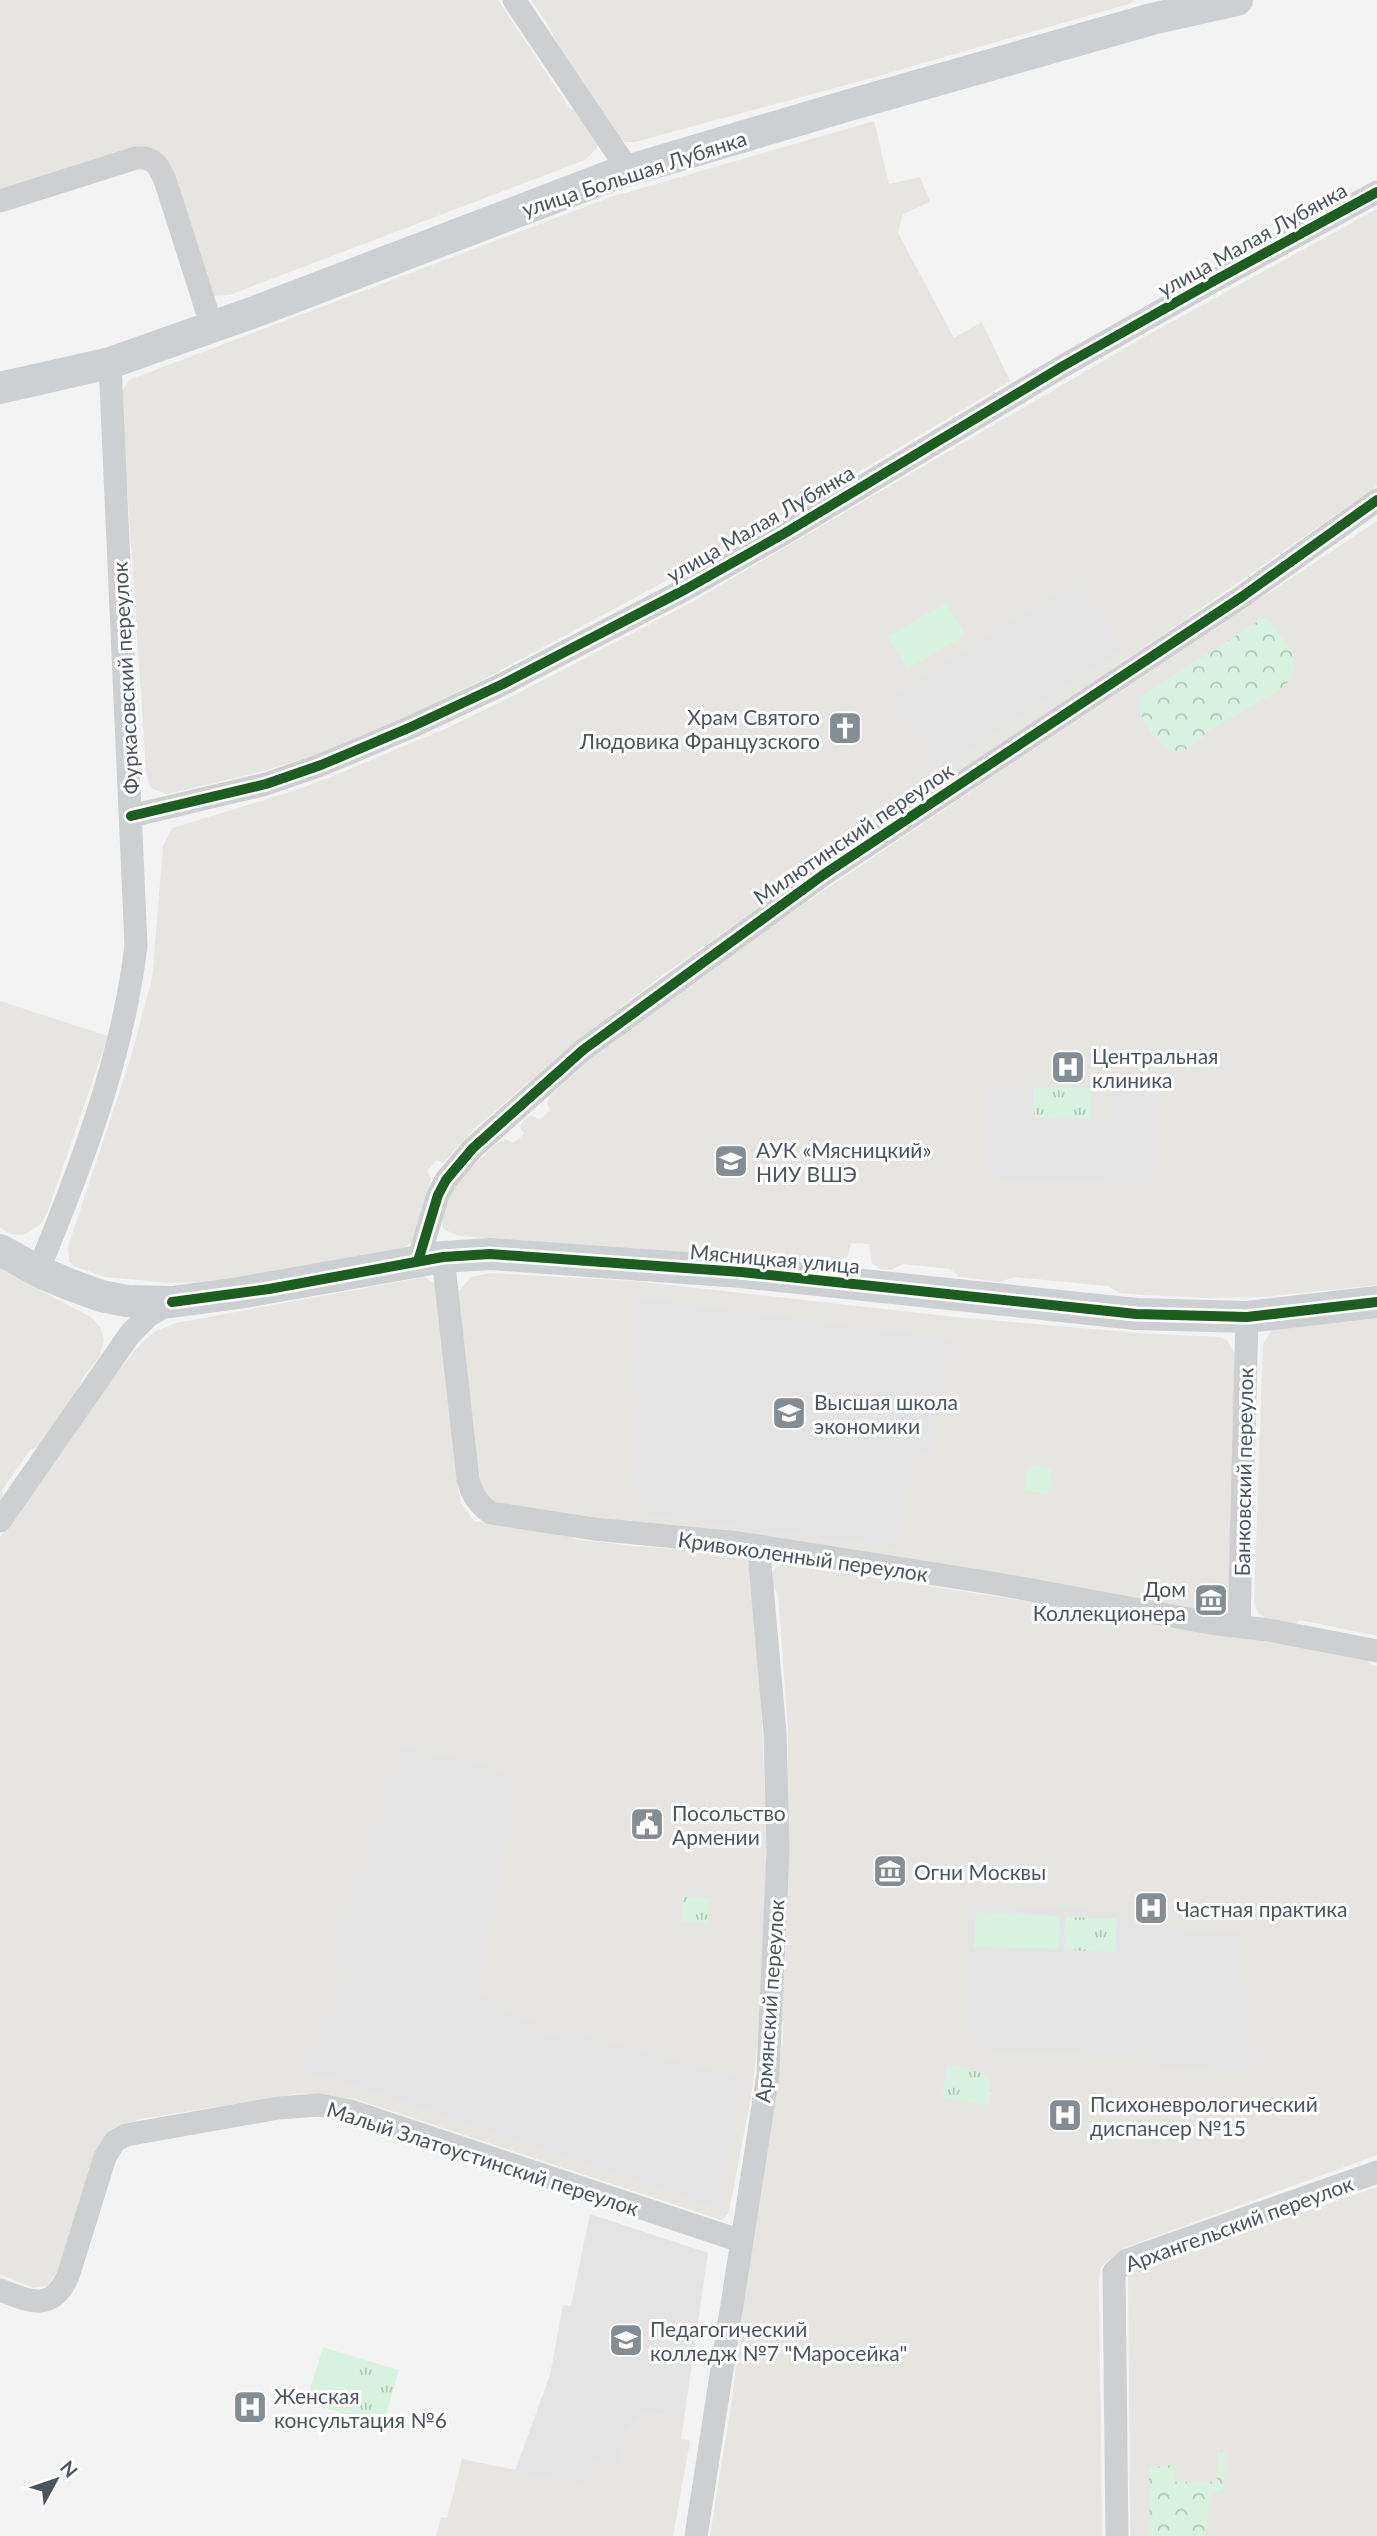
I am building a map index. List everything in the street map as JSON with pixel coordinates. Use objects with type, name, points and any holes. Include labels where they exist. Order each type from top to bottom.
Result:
[{"type":"main road","name":"улица Большая Лубянка","points":[[1,384],[110,363],[212,327],[597,180],[846,106],[1149,9],[1237,0]]},
{"type":"main road","name":"Мясницкая улица","points":[[0,1250],[38,1271],[101,1296],[127,1301],[172,1302],[269,1289],[430,1259],[491,1254],[741,1272],[1123,1312],[1247,1317],[1377,1302]]},
{"type":"street","points":[[514,0],[629,171]]},
{"type":"street","points":[[0,201],[136,158],[148,158],[159,167],[166,183],[212,327]]},
{"type":"street","name":"улица Малая Лубянка","points":[[131,816],[266,784],[321,765],[503,684],[697,583],[1063,366],[1377,192]]},
{"type":"street","name":"Фуркасовский переулок","points":[[38,1271],[62,1214],[111,1070],[134,967],[137,929],[110,363]]},
{"type":"street","name":"Милютинский переулок","points":[[430,1259],[438,1195],[446,1180],[473,1148],[583,1050],[823,876],[1243,596],[1377,500]]},
{"type":"street","name":"Кривоколенный переулок","points":[[430,1259],[471,1493],[479,1505],[491,1513],[544,1523],[761,1547],[998,1584],[1377,1651]]},
{"type":"street","points":[[0,1521],[130,1334],[148,1316],[172,1302]]},
{"type":"street","name":"Банковский переулок","points":[[1239,1626],[1247,1317]]},
{"type":"street","name":"Армянский переулок","points":[[696,2536],[768,2074],[778,1850],[775,1733],[760,1564],[761,1547]]},
{"type":"street","name":"Малый Златоустинский переулок","points":[[0,2290],[36,2302],[51,2299],[62,2289],[105,2157],[115,2141],[143,2130],[278,2108],[319,2105],[350,2111],[741,2241]]},
{"type":"street","name":"Архангельский переулок","points":[[1117,2536],[1114,2272],[1127,2260],[1377,2172]]},
{"type":"shaded area","points":[[0,0],[498,0],[570,109],[581,112],[597,140],[597,148],[585,160],[229,295],[215,296],[211,294],[164,162],[0,193]]},
{"type":"shaded area","points":[[531,0],[1134,0],[1132,3],[868,79],[635,142],[625,142],[617,138],[572,73],[548,25]]},
{"type":"shaded area","points":[[874,121],[889,184],[920,177],[930,202],[903,214],[898,233],[954,338],[982,322],[1010,381],[686,570],[492,675],[410,715],[318,754],[264,771],[167,794],[153,789],[146,770],[121,394],[129,380],[611,197]]},
{"type":"shaded area","points":[[1377,209],[1377,486],[1174,627],[816,867],[660,977],[576,1041],[474,1129],[443,1163],[436,1160],[427,1171],[431,1179],[415,1239],[404,1248],[240,1278],[200,1282],[171,1283],[105,1277],[74,1266],[69,1261],[68,1247],[130,1060],[152,979],[163,846],[172,828],[326,779],[447,728],[509,698],[692,602],[1144,337]]},
{"type":"shaded area","points":[[1377,521],[1377,1285],[1262,1297],[1143,1295],[1119,1293],[1108,1286],[1014,1277],[1000,1282],[960,1277],[950,1269],[903,1264],[891,1270],[880,1269],[872,1263],[869,1244],[851,1243],[848,1255],[838,1264],[460,1236],[445,1230],[442,1226],[442,1214],[462,1177],[497,1143],[506,1139],[513,1143],[524,1134],[520,1127],[524,1119],[532,1115],[540,1120],[550,1110],[547,1103],[551,1095],[590,1059],[742,946]]},
{"type":"shaded area","points":[[1076,581],[1121,650],[939,770],[890,697]]},
{"type":"shaded area","points":[[0,1001],[108,1036],[47,1213],[40,1225],[23,1235],[10,1234],[0,1227]]},
{"type":"shaded area","points":[[987,1086],[1034,1087],[1034,1117],[1109,1120],[1111,1089],[1159,1091],[1155,1179],[1149,1184],[994,1178],[985,1165]]},
{"type":"shaded area","points":[[0,1269],[91,1317],[100,1327],[104,1340],[99,1357],[83,1377],[76,1394],[39,1447],[31,1449],[2,1490],[3,1499],[0,1503]]},
{"type":"shaded area","points":[[491,1273],[634,1281],[955,1317],[1138,1333],[1220,1337],[1227,1340],[1236,1355],[1228,1607],[1222,1614],[504,1508],[488,1499],[480,1481],[458,1296],[471,1277]]},
{"type":"shaded area","points":[[425,1277],[435,1284],[458,1489],[461,1503],[474,1521],[568,1533],[574,1539],[634,1546],[686,1550],[694,1545],[747,1556],[749,1560],[760,1679],[767,1843],[759,2034],[752,2091],[729,2212],[722,2220],[718,2219],[355,2099],[300,2093],[141,2119],[109,2131],[98,2146],[57,2272],[47,2286],[33,2288],[0,2274],[0,1537],[111,1380],[144,1340],[156,1331],[176,1323]]},
{"type":"shaded area","name":"Высшая школа экономики","points":[[633,1297],[952,1339],[932,1455],[915,1453],[898,1547],[643,1514],[643,1501],[629,1484],[638,1398],[629,1396]]},
{"type":"shaded area","points":[[1377,1315],[1377,1636],[1300,1620],[1292,1626],[1271,1621],[1258,1613],[1254,1603],[1263,1344],[1271,1331],[1279,1327]]},
{"type":"shaded area","points":[[787,1560],[803,1562],[810,1568],[1033,1602],[1185,1630],[1191,1626],[1366,1656],[1371,1665],[1377,1666],[1377,2155],[1124,2248],[1101,2268],[1102,2536],[710,2536],[783,2038],[783,2023],[776,2016],[777,1979],[785,1971],[788,1731],[778,1593],[771,1586],[775,1568]]},
{"type":"shaded area","points":[[399,1746],[488,1765],[506,1776],[516,1792],[479,1990],[484,1997],[499,2002],[497,2009],[535,2022],[533,2030],[564,2040],[568,2030],[705,2069],[742,2076],[720,2209],[322,2074],[304,2074],[346,1964],[326,1957],[351,1893]]},
{"type":"shaded area","points":[[965,1903],[1133,1913],[1133,1923],[1139,1928],[1242,1933],[1242,1983],[1246,1983],[1253,2074],[1152,2065],[1150,2055],[991,2053],[964,2022]]},
{"type":"shaded area","points":[[1377,2187],[1377,2536],[1130,2536],[1128,2275],[1133,2271]]},
{"type":"shaded area","name":"Педагогический колледж №7 \"Маросейка\"","points":[[590,2214],[708,2253],[684,2419],[645,2413],[628,2430],[621,2466],[592,2461],[588,2484],[515,2471],[550,2375],[563,2305],[571,2306]]},
{"type":"shaded area","points":[[645,2413],[684,2419],[681,2439],[690,2441],[673,2536],[436,2536],[441,2517],[447,2518],[462,2459],[541,2475],[592,2460],[621,2466],[628,2430]]},
{"type":"green space","points":[[946,603],[965,635],[907,669],[888,636]]},
{"type":"green space","points":[[1265,617],[1294,653],[1292,677],[1284,687],[1219,725],[1189,748],[1176,753],[1161,744],[1144,722],[1140,697]]},
{"type":"green space","points":[[1034,1087],[1091,1088],[1091,1119],[1034,1117]]},
{"type":"green space","points":[[1028,1465],[1052,1469],[1048,1494],[1024,1490]]},
{"type":"green space","points":[[683,1896],[709,1899],[707,1923],[681,1921]]},
{"type":"green space","points":[[976,1912],[1060,1916],[1058,1949],[974,1946]]},
{"type":"green space","points":[[1066,1917],[1117,1919],[1115,1952],[1064,1950]]},
{"type":"green space","points":[[948,2065],[982,2073],[991,2082],[989,2105],[942,2097]]},
{"type":"green space","points":[[323,2347],[361,2359],[345,2414],[306,2402]]},
{"type":"green space","points":[[361,2359],[399,2370],[383,2425],[345,2414]]},
{"type":"green space","points":[[1225,2450],[1224,2487],[1210,2495],[1205,2536],[1150,2536],[1149,2468],[1173,2465],[1175,2482],[1217,2482],[1218,2453]]},
{"type":"cycle path","points":[[131,816],[266,784],[321,765],[503,684],[686,589],[785,533],[1063,366],[1377,192]]},
{"type":"cycle path","points":[[418,1261],[438,1195],[446,1180],[473,1148],[583,1050],[823,875],[1243,596],[1377,500]]},
{"type":"cycle path","points":[[172,1302],[269,1289],[443,1257],[490,1254],[741,1272],[1136,1314],[1247,1317],[1377,1302]]},
{"type":"place","name":"Храм Святого Людовика Французского","points":[[845,728]]},
{"type":"place","name":"Центральная клиника","points":[[1068,1067]]},
{"type":"place","name":"АУК «Мясницкий» НИУ ВШЭ","points":[[731,1161]]},
{"type":"place","name":"Высшая школа экономики","points":[[789,1413]]},
{"type":"place","name":"Дом Коллекционера","points":[[1211,1600]]},
{"type":"place","name":"Посольство Армении","points":[[647,1824]]},
{"type":"place","name":"Огни Москвы","points":[[890,1871]]},
{"type":"place","name":"Частная практика","points":[[1151,1908]]},
{"type":"place","name":"Психоневрологический диспансер №15","points":[[1065,2115]]},
{"type":"place","name":"Педагогический колледж №7 \"Маросейка\"","points":[[626,2340]]},
{"type":"place","name":"Женская консультация №6","points":[[250,2407]]}]
